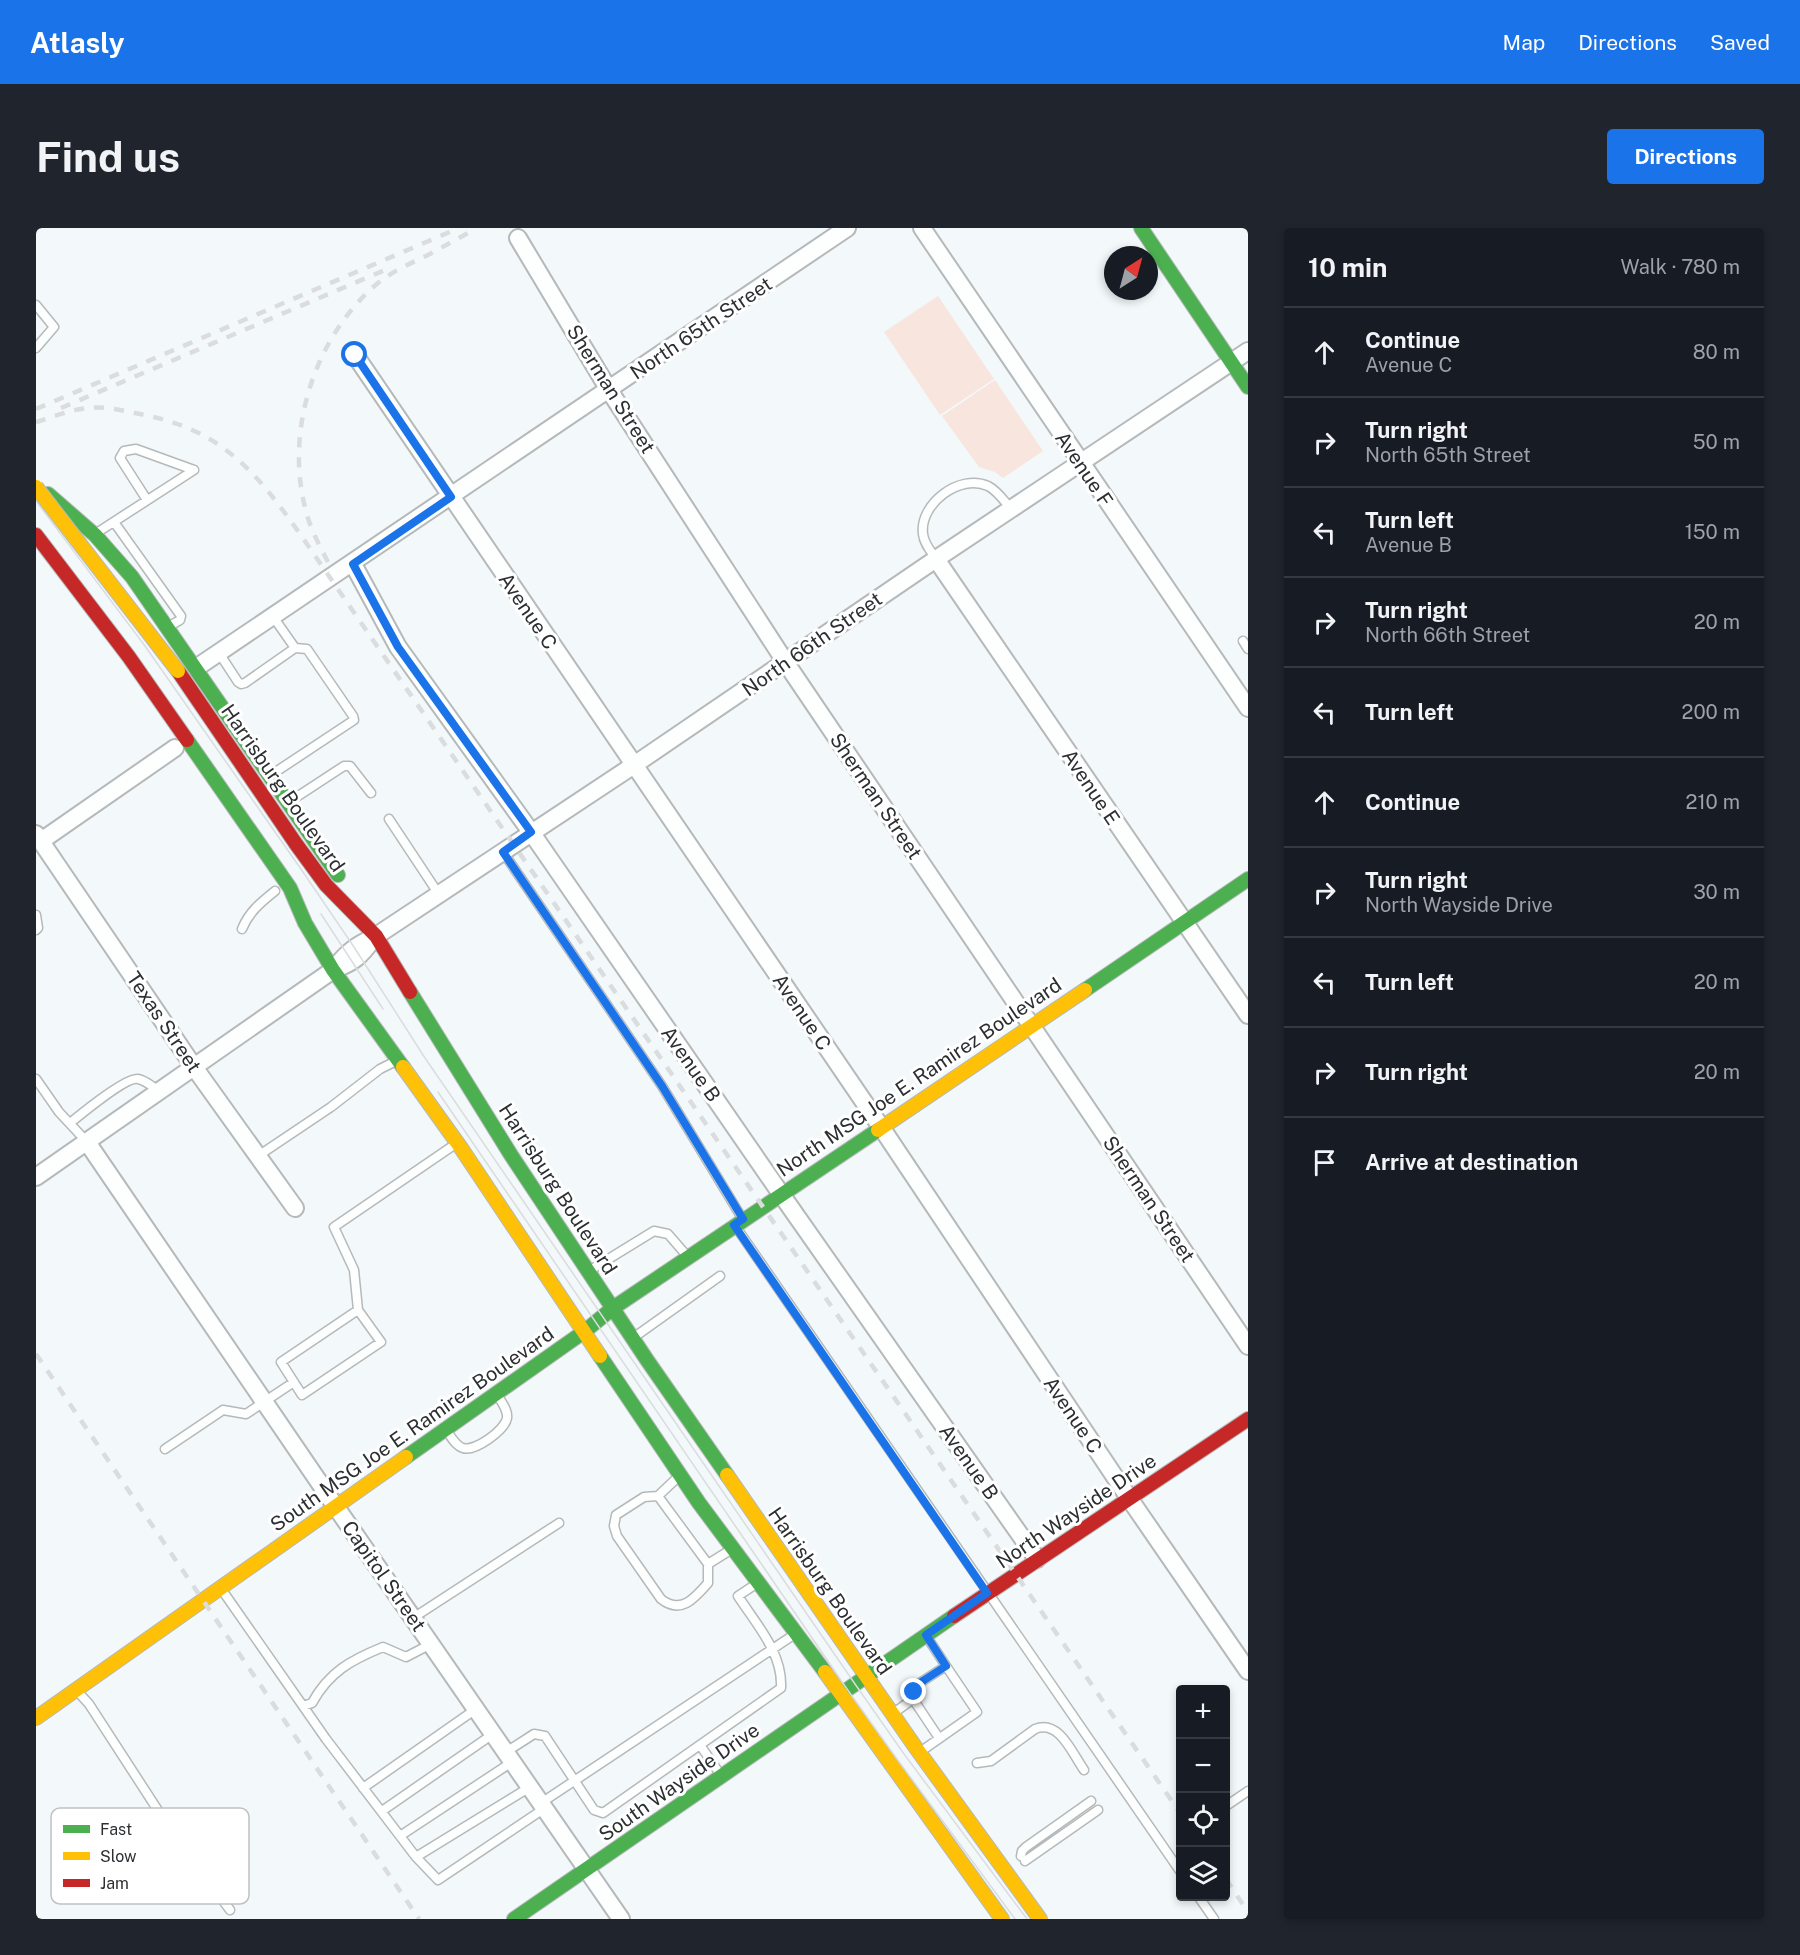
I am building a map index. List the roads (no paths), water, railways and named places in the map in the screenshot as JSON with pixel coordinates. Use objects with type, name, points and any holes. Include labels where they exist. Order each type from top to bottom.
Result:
[{"type":"main road","points":[[1141,228],[1248,387]]},
{"type":"main road","points":[[38,490],[95,535],[132,577],[346,885],[376,936]]},
{"type":"main road","name":"Harrisburg Boulevard","points":[[38,490],[178,671],[326,885],[376,936],[511,1155],[588,1272],[919,1753],[1040,1919]]},
{"type":"main road","points":[[36,535],[129,657],[290,888],[305,923],[333,970],[457,1143],[681,1475],[1002,1919]]},
{"type":"main road","points":[[36,543],[114,660]]},
{"type":"main road","points":[[263,876],[305,923]]},
{"type":"main road","name":"North MSG Joe E. Ramirez Boulevard","points":[[613,1308],[1248,879]]},
{"type":"main road","name":"South MSG Joe E. Ramirez Boulevard","points":[[36,1718],[446,1430],[585,1331],[613,1308]]},
{"type":"main road","name":"North Wayside Drive","points":[[866,1676],[1248,1419]]},
{"type":"main road","name":"South Wayside Drive","points":[[514,1919],[866,1676]]},
{"type":"street","name":"Avenue F","points":[[922,228],[1248,708]]},
{"type":"street","name":"North 65th Street","points":[[196,669],[843,229]]},
{"type":"street","name":"Sherman Street","points":[[518,238],[609,390],[786,663],[1248,1346]]},
{"type":"street","name":"North 66th Street","points":[[36,1177],[333,970],[346,952],[376,936],[634,765],[936,559],[1248,351]]},
{"type":"street","name":"Avenue C","points":[[355,355],[1248,1671]]},
{"type":"street","name":"Avenue E","points":[[936,559],[1248,1016]]},
{"type":"street","name":"Avenue B","points":[[353,564],[398,647],[531,832],[1037,1559]]},
{"type":"street","points":[[38,838],[175,748]]},
{"type":"street","name":"Texas Street","points":[[38,838],[194,1067],[295,1208]]},
{"type":"street","name":"Capitol Street","points":[[87,1142],[621,1919]]},
{"type":"lane","points":[[36,304],[54,327],[36,348]]},
{"type":"lane","points":[[95,535],[194,470],[136,449],[124,451],[120,458],[147,500]]},
{"type":"lane","points":[[936,559],[926,543],[923,533],[924,521],[932,506],[943,494],[962,484],[976,483],[988,486],[1000,495],[1011,509]]},
{"type":"lane","points":[[114,522],[182,616],[180,620],[168,627]]},
{"type":"lane","points":[[274,618],[295,648]]},
{"type":"lane","points":[[219,653],[241,684],[295,648],[307,649],[353,716],[354,720],[270,775]]},
{"type":"lane","points":[[289,802],[344,766],[355,769],[371,793]]},
{"type":"lane","points":[[388,819],[438,893]]},
{"type":"lane","points":[[503,852],[662,1086],[739,1222],[987,1593],[1176,1865]]},
{"type":"lane","points":[[242,929],[247,917],[274,891]]},
{"type":"lane","points":[[36,915],[38,928],[36,930]]},
{"type":"lane","points":[[258,1156],[397,1060]]},
{"type":"lane","points":[[36,1079],[59,1112],[87,1142]]},
{"type":"lane","points":[[70,1123],[113,1090],[133,1079],[140,1079],[160,1091]]},
{"type":"lane","points":[[358,1310],[281,1362],[302,1395],[381,1342],[358,1310],[354,1270],[334,1227],[457,1143]]},
{"type":"lane","points":[[588,1272],[659,1230],[668,1234],[688,1257]]},
{"type":"lane","points":[[633,1338],[720,1276]]},
{"type":"lane","points":[[165,1449],[223,1410],[246,1414],[294,1382]]},
{"type":"lane","points":[[446,1430],[456,1445],[469,1449],[475,1448],[501,1430],[507,1418],[506,1411],[496,1394]]},
{"type":"lane","points":[[658,1496],[708,1564],[708,1583],[688,1603],[676,1606],[668,1605],[661,1599],[617,1536],[614,1526],[616,1515],[644,1497],[658,1496],[681,1475]]},
{"type":"lane","points":[[413,1618],[559,1523]]},
{"type":"lane","points":[[708,1564],[733,1548]]},
{"type":"lane","points":[[400,1836],[509,1757],[534,1734],[545,1737],[594,1810],[603,1813],[781,1688],[782,1674],[773,1649],[738,1596],[759,1582]]},
{"type":"lane","points":[[226,1583],[303,1706],[416,1857],[438,1880],[543,1806],[574,1781],[796,1633]]},
{"type":"lane","points":[[919,1753],[977,1712],[926,1635]]},
{"type":"lane","points":[[303,1706],[312,1703],[321,1686],[335,1673],[365,1654],[383,1647],[406,1657],[431,1644]]},
{"type":"lane","points":[[939,1738],[913,1699],[915,1686],[946,1666]]},
{"type":"lane","points":[[75,1690],[89,1704],[156,1808]]},
{"type":"lane","points":[[892,1714],[913,1699]]},
{"type":"lane","points":[[363,1788],[476,1709]]},
{"type":"lane","points":[[977,1763],[991,1761],[1042,1726],[1051,1727],[1059,1734],[1084,1770]]},
{"type":"lane","points":[[381,1811],[493,1734]]},
{"type":"lane","points":[[700,1744],[722,1776]]},
{"type":"lane","points":[[416,1857],[530,1787]]},
{"type":"lane","points":[[1230,1803],[1248,1791]]},
{"type":"lane","points":[[1025,1861],[1096,1808]]},
{"type":"lane","points":[[1201,1901],[1214,1919]]},
{"type":"lane","points":[[226,1904],[230,1910]]},
{"type":"tram line","points":[[36,501],[145,646],[303,872],[425,1058],[855,1684],[904,1754],[1027,1919]]},
{"type":"tram line","points":[[321,914],[383,1009]]},
{"type":"tram line","points":[[438,1092],[847,1689],[1015,1919]]},
{"type":"railway","points":[[36,409],[459,228]]},
{"type":"railway","points":[[328,562],[317,541],[304,503],[299,443],[303,413],[311,383],[323,354],[338,328],[378,283],[395,271],[470,232]]},
{"type":"railway","points":[[61,408],[392,267]]},
{"type":"railway","points":[[36,422],[76,410],[95,408],[121,410],[168,421],[214,442],[251,472],[267,490],[300,534],[1176,1807]]},
{"type":"railway","points":[[36,1354],[419,1919]]},
{"type":"railway","points":[[1230,1885],[1248,1912]]}]
